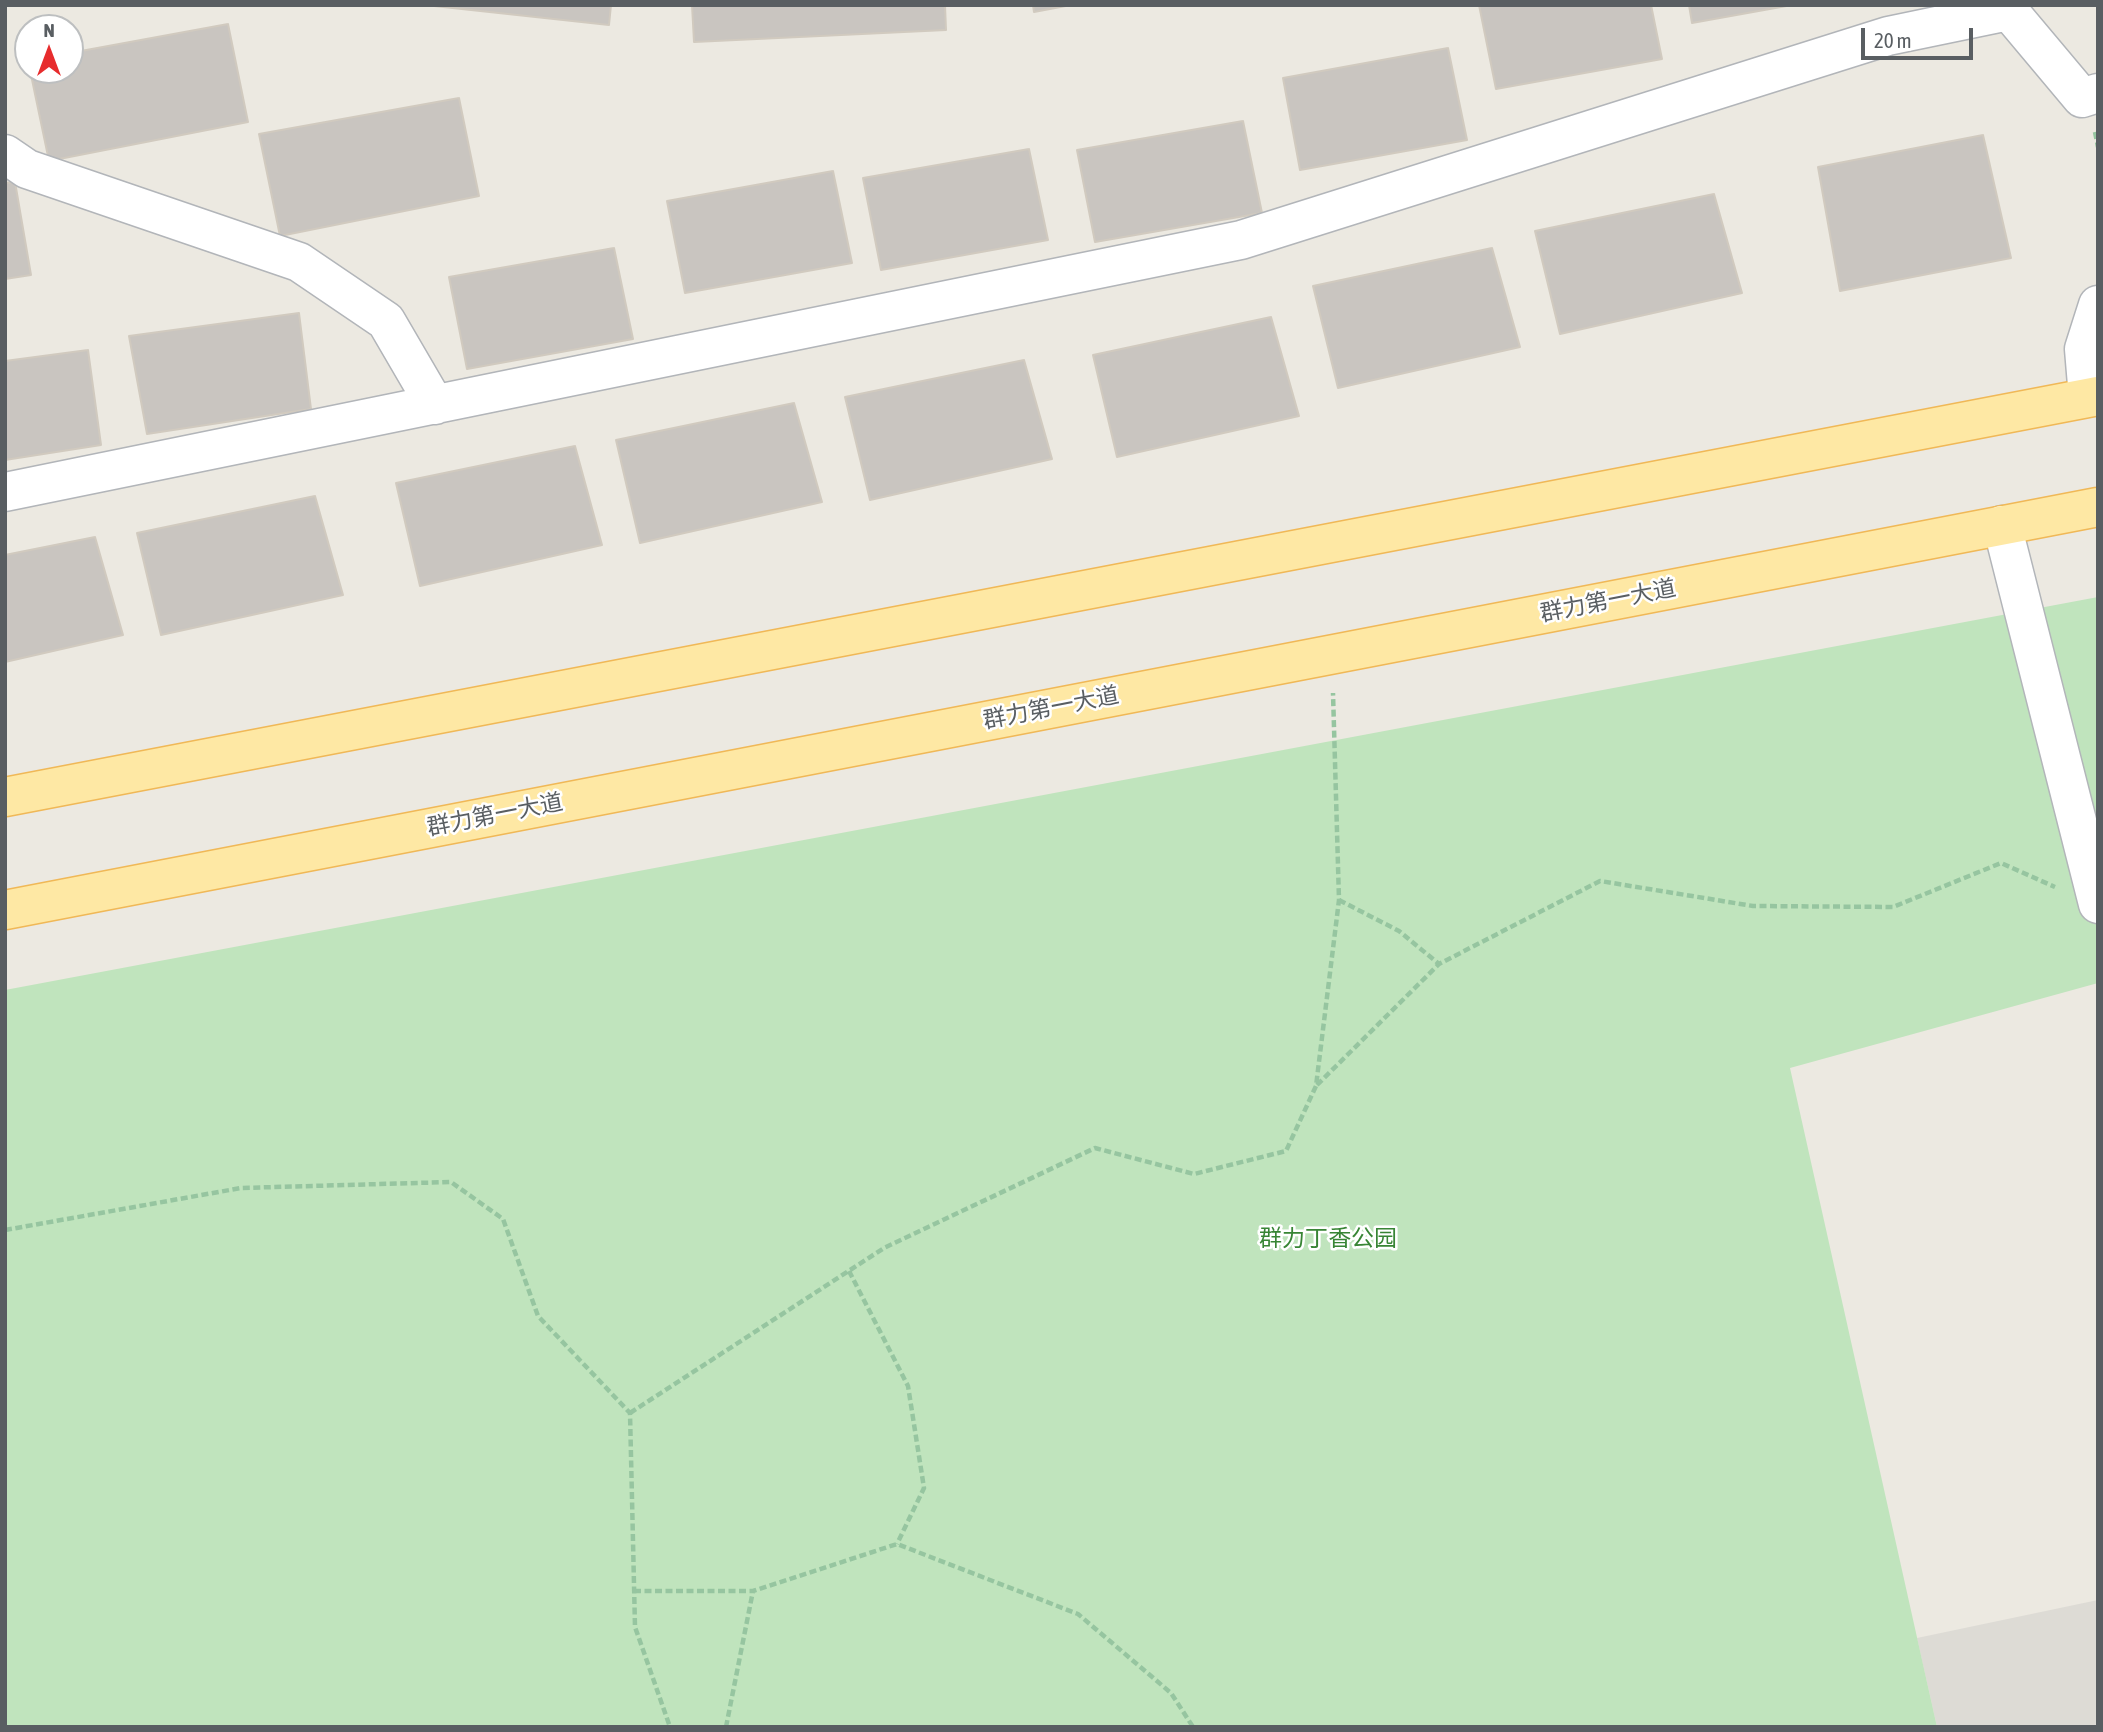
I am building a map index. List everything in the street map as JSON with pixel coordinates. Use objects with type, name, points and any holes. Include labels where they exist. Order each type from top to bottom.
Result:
[{"type":"main road","points":[[5,797],[2093,396]]},
{"type":"main road","name":"群力第一大道","points":[[5,910],[2098,507]]},
{"type":"street","points":[[5,492],[1241,240],[1888,36],[2009,11],[2082,98],[2098,93]]},
{"type":"street","points":[[5,154],[27,169],[299,261],[386,321],[435,405]]},
{"type":"street","points":[[2093,396],[2084,349],[2098,305]]},
{"type":"street","points":[[2002,525],[2098,904]]},
{"type":"path","points":[[630,1413],[884,1248],[1094,1148],[1194,1174],[1286,1151],[1316,1086],[1339,900],[1332,654]]},
{"type":"path","points":[[1316,1086],[1439,964],[1600,881],[1754,906],[1893,907],[2001,863],[2061,890]]},
{"type":"path","points":[[1339,900],[1399,931],[1439,964]]},
{"type":"path","points":[[5,1230],[241,1188],[451,1182],[503,1219],[538,1316],[630,1413],[635,1627],[670,1727]]},
{"type":"path","points":[[849,1271],[908,1386],[924,1488],[897,1544]]},
{"type":"path","points":[[634,1591],[753,1591],[897,1544],[1079,1614],[1171,1693],[1193,1727]]},
{"type":"path","points":[[726,1727],[753,1591]]},
{"type":"shaded area","points":[[2098,1600],[2098,1727],[1937,1727],[1917,1638]]},
{"type":"green space","name":"群力丁香公园","points":[[2098,597],[2098,983],[1790,1068],[1937,1727],[5,1727],[5,990]]},
{"type":"building","points":[[425,5],[611,5],[609,25]]},
{"type":"building","points":[[692,5],[945,5],[946,30],[694,42]]},
{"type":"building","points":[[1033,5],[1071,5],[1034,12]]},
{"type":"building","points":[[1479,5],[1651,5],[1662,59],[1496,89]]},
{"type":"building","points":[[1689,5],[1792,5],[1692,23]]},
{"type":"building","points":[[228,24],[248,122],[49,161],[33,84],[84,84],[84,50]]},
{"type":"building","points":[[1448,48],[1467,140],[1300,170],[1283,78]]},
{"type":"building","points":[[459,98],[479,196],[280,236],[259,134]]},
{"type":"building","points":[[1243,121],[1262,213],[1095,242],[1077,150]]},
{"type":"building","points":[[1983,135],[2011,258],[1840,291],[1818,167]]},
{"type":"building","points":[[1029,149],[1048,240],[881,270],[863,178]]},
{"type":"building","points":[[833,171],[852,263],[685,293],[667,201]]},
{"type":"building","points":[[15,182],[31,275],[5,279],[5,183]]},
{"type":"building","points":[[1714,194],[1742,293],[1560,334],[1535,231]]},
{"type":"building","points":[[614,248],[633,339],[467,369],[449,277]]},
{"type":"building","points":[[1492,248],[1520,347],[1338,388],[1313,286]]},
{"type":"building","points":[[299,313],[311,409],[147,434],[129,336]]},
{"type":"building","points":[[1271,317],[1299,416],[1117,457],[1093,355]]},
{"type":"building","points":[[88,350],[101,445],[5,460],[5,361]]},
{"type":"building","points":[[1024,360],[1052,459],[870,500],[845,397]]},
{"type":"building","points":[[794,403],[822,502],[640,543],[616,440]]},
{"type":"building","points":[[575,446],[602,545],[420,586],[396,483]]},
{"type":"building","points":[[315,496],[343,595],[161,635],[137,533]]},
{"type":"building","points":[[95,537],[123,635],[5,662],[5,555]]}]
